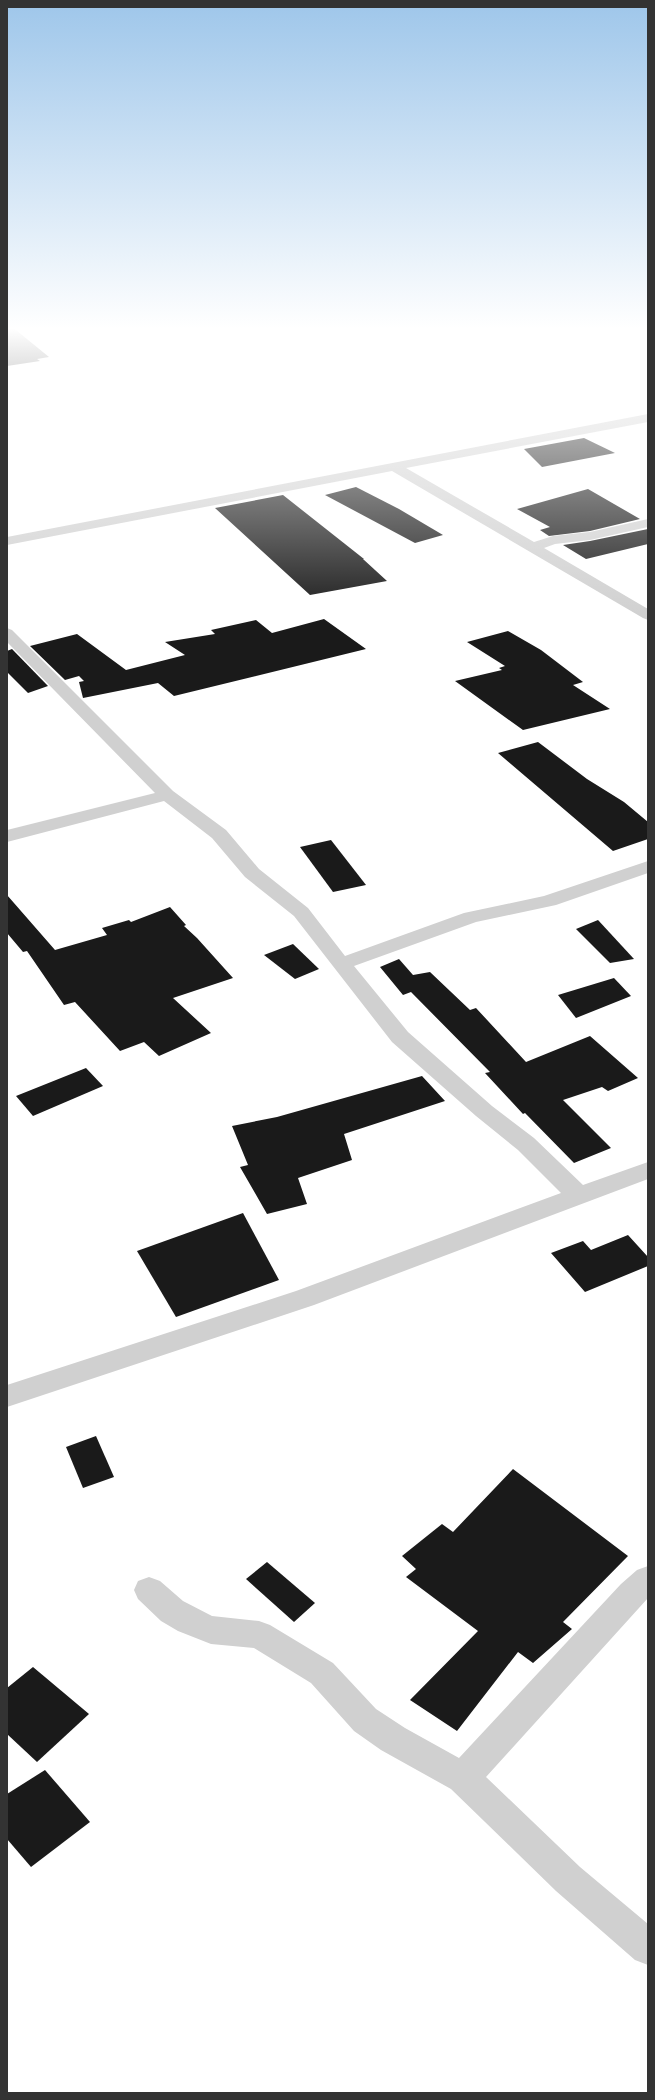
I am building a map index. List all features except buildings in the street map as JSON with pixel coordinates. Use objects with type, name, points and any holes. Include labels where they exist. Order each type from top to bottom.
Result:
[{"type":"street","points":[[7,541],[618,424]]},
{"type":"street","points":[[394,468],[648,615]]},
{"type":"street","points":[[532,548],[553,540],[590,536],[648,523]]},
{"type":"street","points":[[7,633],[167,795],[219,834],[252,873],[285,901],[301,912],[400,1037],[484,1111],[526,1144],[579,1196]]},
{"type":"street","points":[[7,836],[167,795]]},
{"type":"street","points":[[341,964],[471,917],[555,899],[648,867]]},
{"type":"street","points":[[7,1396],[64,1379],[305,1298],[648,1170]]},
{"type":"street","points":[[463,1778],[632,1593],[648,1579]]},
{"type":"street","points":[[149,1590],[172,1611],[189,1621],[211,1630],[259,1634],[286,1649],[322,1673],[365,1720],[393,1739],[463,1778],[568,1879],[648,1947]]}]
